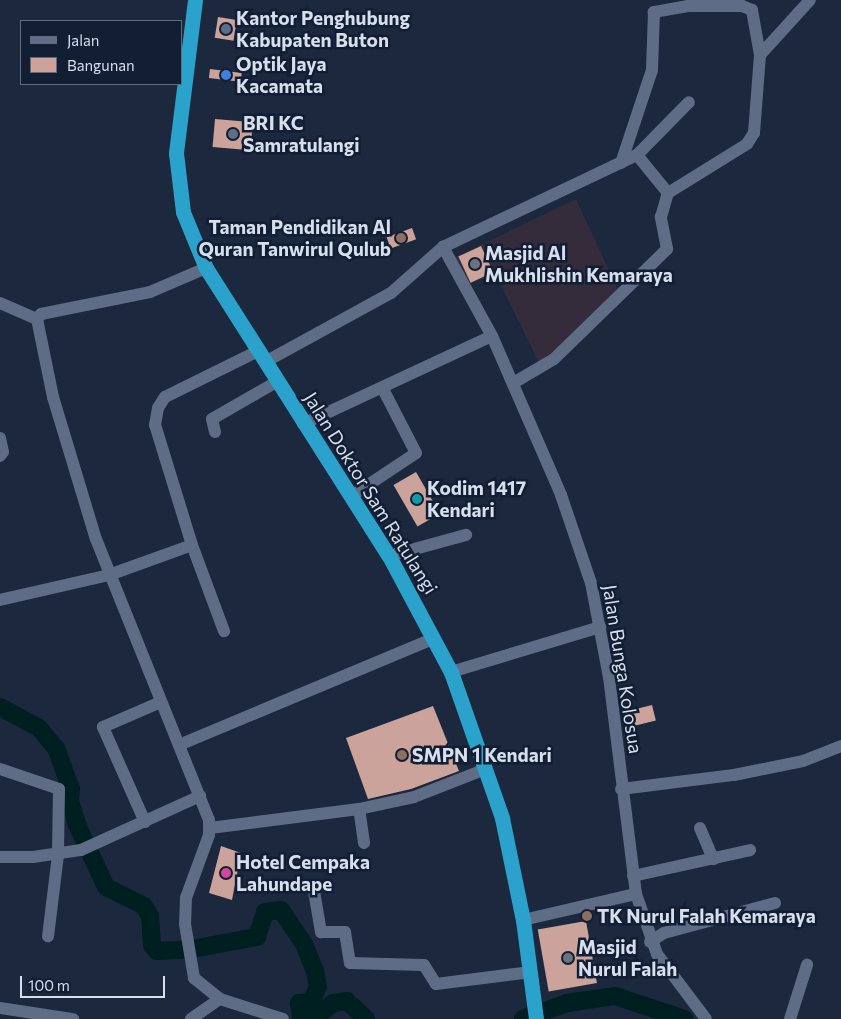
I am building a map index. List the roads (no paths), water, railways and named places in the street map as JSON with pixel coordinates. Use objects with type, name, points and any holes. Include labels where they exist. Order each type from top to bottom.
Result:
[{"type":"highway","name":"Jalan Doktor Sam Ratulangi","points":[[195,0],[180,108],[177,181],[183,212],[206,268],[303,424],[389,556],[435,638],[451,672],[502,818],[523,920],[536,1011]]},
{"type":"street","points":[[760,54],[810,0]]},
{"type":"street","points":[[514,382],[554,359],[666,249],[661,217],[668,193],[751,139],[760,54],[756,16],[749,8],[688,6],[654,12],[652,70],[621,163]]},
{"type":"street","points":[[224,632],[192,545],[155,425],[158,408],[165,397],[186,385],[261,356],[391,293],[443,247],[637,156],[689,102]]},
{"type":"street","points":[[637,156],[668,193]]},
{"type":"street","name":"Jalan Bunga Kolosua","points":[[443,247],[492,336],[514,382],[578,538],[600,627],[636,894],[650,942],[670,976],[706,1019]]},
{"type":"street","points":[[37,319],[41,314],[141,295],[206,268]]},
{"type":"street","points":[[0,303],[37,319]]},
{"type":"street","points":[[37,319],[70,458],[109,575],[200,796],[210,828],[186,898],[185,924],[189,954],[197,984],[220,999],[283,1019]]},
{"type":"street","points":[[303,424],[383,389],[492,336]]},
{"type":"street","points":[[214,432],[212,419],[278,381]]},
{"type":"street","points":[[350,497],[416,453],[383,389]]},
{"type":"street","points":[[0,438],[3,452],[0,456]]},
{"type":"street","points":[[389,556],[466,535]]},
{"type":"street","points":[[0,600],[109,575],[192,545]]},
{"type":"street","points":[[451,672],[600,627]]},
{"type":"street","points":[[179,745],[435,638]]},
{"type":"street","points":[[145,822],[103,727],[161,702]]},
{"type":"street","points":[[621,789],[734,775],[804,761],[841,746]]},
{"type":"street","points":[[0,769],[59,789],[58,855],[48,936]]},
{"type":"street","points":[[210,828],[359,809],[414,797],[486,769]]},
{"type":"street","points":[[0,857],[58,855],[82,850],[200,796]]},
{"type":"street","points":[[359,809],[364,843]]},
{"type":"street","points":[[700,828],[713,859]]},
{"type":"street","points":[[633,876],[750,850]]},
{"type":"street","points":[[314,891],[321,932],[345,932],[350,963],[424,965],[436,984],[531,972]]},
{"type":"street","points":[[523,920],[636,894]]},
{"type":"street","points":[[650,942],[664,933],[775,903]]},
{"type":"street","points":[[790,1019],[808,965]]},
{"type":"street","points":[[191,1019],[220,999]]},
{"type":"street","points":[[0,1008],[73,1019]]},
{"type":"waterway","points":[[0,707],[39,728],[56,748],[71,789],[70,801],[78,827],[106,887],[144,906],[150,916],[152,945],[157,951],[192,949],[257,937],[265,912],[281,910],[304,944],[315,971],[318,986],[312,1002],[299,1003],[301,1015],[316,1017],[333,1003],[347,1001],[366,1019]]},
{"type":"waterway","points":[[523,1019],[567,1003],[615,996],[684,1019]]},
{"type":"place","name":"Kantor Penghubung Kabupaten Buton","points":[[226,29]]},
{"type":"place","name":"Optik Jaya Kacamata","points":[[226,75]]},
{"type":"place","name":"BRI KC Samratulangi","points":[[233,134]]},
{"type":"place","name":"Taman Pendidikan Al Quran Tanwirul Qulub","points":[[401,238]]},
{"type":"place","name":"Masjid Al Mukhlishin Kemaraya","points":[[475,264]]},
{"type":"place","name":"Kodim 1417 Kendari","points":[[417,499]]},
{"type":"place","name":"SMPN 1 Kendari","points":[[402,755]]},
{"type":"place","name":"Hotel Cempaka Lahundape","points":[[226,873]]},
{"type":"place","name":"TK Nurul Falah Kemaraya","points":[[587,916]]},
{"type":"place","name":"Masjid Nurul Falah","points":[[568,958]]}]
